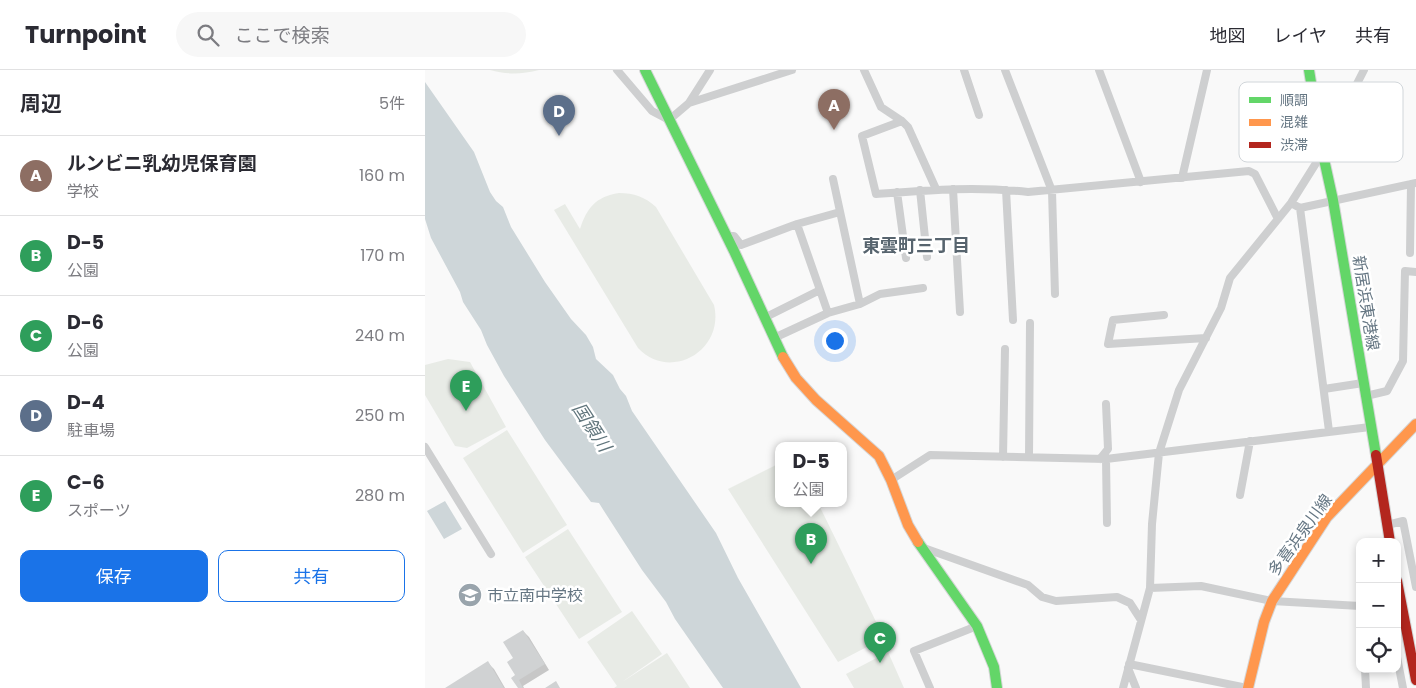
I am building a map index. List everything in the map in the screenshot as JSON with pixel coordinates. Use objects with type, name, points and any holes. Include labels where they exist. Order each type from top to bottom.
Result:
[{"type":"main road","points":[[645,70],[727,236],[764,318],[796,378],[816,400],[879,456],[891,480],[908,525],[921,547],[977,626],[994,667],[997,688]]},
{"type":"main road","name":"新居浜東港線","points":[[1325,162],[1333,200],[1389,538]]},
{"type":"main road","name":"多喜浜泉川線","points":[[1248,688],[1263,622],[1272,600],[1327,517],[1416,424]]},
{"type":"main road","points":[[1397,583],[1416,680]]},
{"type":"street","points":[[617,70],[652,112],[669,120],[689,103],[710,70]]},
{"type":"street","points":[[689,103],[792,70]]},
{"type":"street","points":[[864,70],[881,107],[908,127],[936,190]]},
{"type":"street","points":[[964,70],[979,115]]},
{"type":"street","points":[[1005,70],[1052,191],[1055,294]]},
{"type":"street","points":[[1099,70],[1141,182]]},
{"type":"street","points":[[1182,178],[1207,70]]},
{"type":"street","points":[[1359,82],[1365,70]]},
{"type":"street","points":[[902,121],[862,136],[876,194],[921,190],[995,188],[1028,192],[1052,191],[1249,171],[1255,174],[1278,218]]},
{"type":"street","points":[[1123,688],[1150,588],[1152,524],[1159,453],[1179,390],[1221,308],[1230,278],[1291,203],[1317,162]]},
{"type":"street","points":[[833,179],[860,304]]},
{"type":"street","points":[[1291,203],[1301,208],[1413,184],[1410,253]]},
{"type":"street","points":[[953,189],[960,312]]},
{"type":"street","points":[[921,190],[927,257]]},
{"type":"street","points":[[1006,190],[1013,320]]},
{"type":"street","points":[[897,192],[906,258]]},
{"type":"street","points":[[1301,208],[1329,432]]},
{"type":"street","points":[[727,236],[734,236],[741,246],[797,224],[840,212]]},
{"type":"street","points":[[797,224],[828,313]]},
{"type":"street","points":[[1366,396],[1387,391],[1403,361],[1405,271],[1416,272]]},
{"type":"street","points":[[774,338],[828,313],[860,304],[880,294],[923,288]]},
{"type":"street","points":[[764,318],[820,290]]},
{"type":"street","points":[[1164,315],[1113,320],[1108,344],[1205,338]]},
{"type":"street","points":[[1029,457],[1030,323]]},
{"type":"street","points":[[1003,457],[1005,349]]},
{"type":"street","points":[[1324,389],[1363,382]]},
{"type":"street","points":[[1106,404],[1108,450],[1103,459],[1107,522]]},
{"type":"street","points":[[891,480],[930,455],[1103,459],[1370,427]]},
{"type":"street","points":[[1240,495],[1250,441]]},
{"type":"street","points":[[425,447],[491,554]]},
{"type":"street","points":[[1387,525],[1403,521],[1415,573],[1416,587]]},
{"type":"street","points":[[921,547],[1028,585],[1042,597],[1056,601],[1117,597],[1130,603],[1141,620]]},
{"type":"street","points":[[1150,588],[1201,586],[1272,600],[1356,606]]},
{"type":"street","points":[[930,688],[913,651],[977,626]]},
{"type":"street","points":[[1129,666],[1248,688]]},
{"type":"street","points":[[1129,666],[1136,688]]},
{"type":"street","points":[[1365,673],[1366,688]]},
{"type":"street","points":[[1400,673],[1403,688]]},
{"type":"shaded area","points":[[490,70],[539,70],[503,73]]},
{"type":"shaded area","points":[[619,193],[639,196],[656,207],[714,305],[715,321],[711,336],[703,348],[692,356],[679,361],[665,362],[651,358],[638,348],[554,210],[565,204],[580,229],[589,209],[593,205],[604,197]]},
{"type":"shaded area","points":[[448,359],[470,362],[506,427],[467,448],[455,446],[425,395],[425,365]]},
{"type":"shaded area","points":[[507,430],[567,525],[523,553],[463,458]]},
{"type":"shaded area","points":[[775,466],[775,507],[820,507],[884,638],[838,662],[728,489]]},
{"type":"shaded area","points":[[568,529],[622,612],[579,639],[525,557]]},
{"type":"shaded area","points":[[632,611],[662,654],[622,682],[667,653],[690,688],[614,688],[617,686],[587,642]]},
{"type":"shaded area","points":[[888,652],[904,688],[854,688],[846,674]]},
{"type":"water","name":"国領川","points":[[425,82],[474,152],[490,192],[503,207],[511,227],[545,282],[571,319],[586,335],[593,347],[596,359],[613,375],[626,396],[632,411],[716,533],[738,578],[801,688],[723,688],[675,619],[666,602],[642,570],[599,503],[591,502],[545,440],[504,376],[481,330],[463,302],[460,292],[431,238],[425,219]]},
{"type":"water","points":[[445,501],[462,529],[444,539],[427,511]]},
{"type":"building","points":[[523,630],[545,664],[519,680],[523,688],[518,688],[511,678],[515,675],[507,662],[513,658],[503,642]]},
{"type":"building","points":[[488,661],[504,688],[445,688]]},
{"type":"building","points":[[556,681],[560,688],[545,688]]},
{"type":"traffic: fast","points":[[645,70],[734,251],[783,357]]},
{"type":"traffic: fast","points":[[1309,70],[1311,82]]},
{"type":"traffic: fast","points":[[1325,162],[1333,200],[1376,455]]},
{"type":"traffic: fast","points":[[918,542],[977,626],[994,667],[997,688]]},
{"type":"traffic: slow","points":[[783,357],[796,378],[816,400],[879,456],[891,480],[908,525],[918,542]]},
{"type":"traffic: slow","points":[[1248,688],[1264,622],[1272,601],[1327,517],[1416,424]]},
{"type":"traffic: jam","points":[[1376,455],[1389,538]]},
{"type":"traffic: jam","points":[[1397,583],[1416,680]]},
{"type":"place","name":"ルンビニ乳幼児保育園","points":[[834,130]]},
{"type":"place","name":"D-4","points":[[559,136]]},
{"type":"place","name":"C-6","points":[[466,411]]},
{"type":"place","name":"D-5","points":[[811,564]]},
{"type":"place","name":"市立南中学校","points":[[470,595]]},
{"type":"place","name":"D-6","points":[[880,663]]},
{"type":"district","name":"東雲町三丁目","points":[[916,245]]}]
